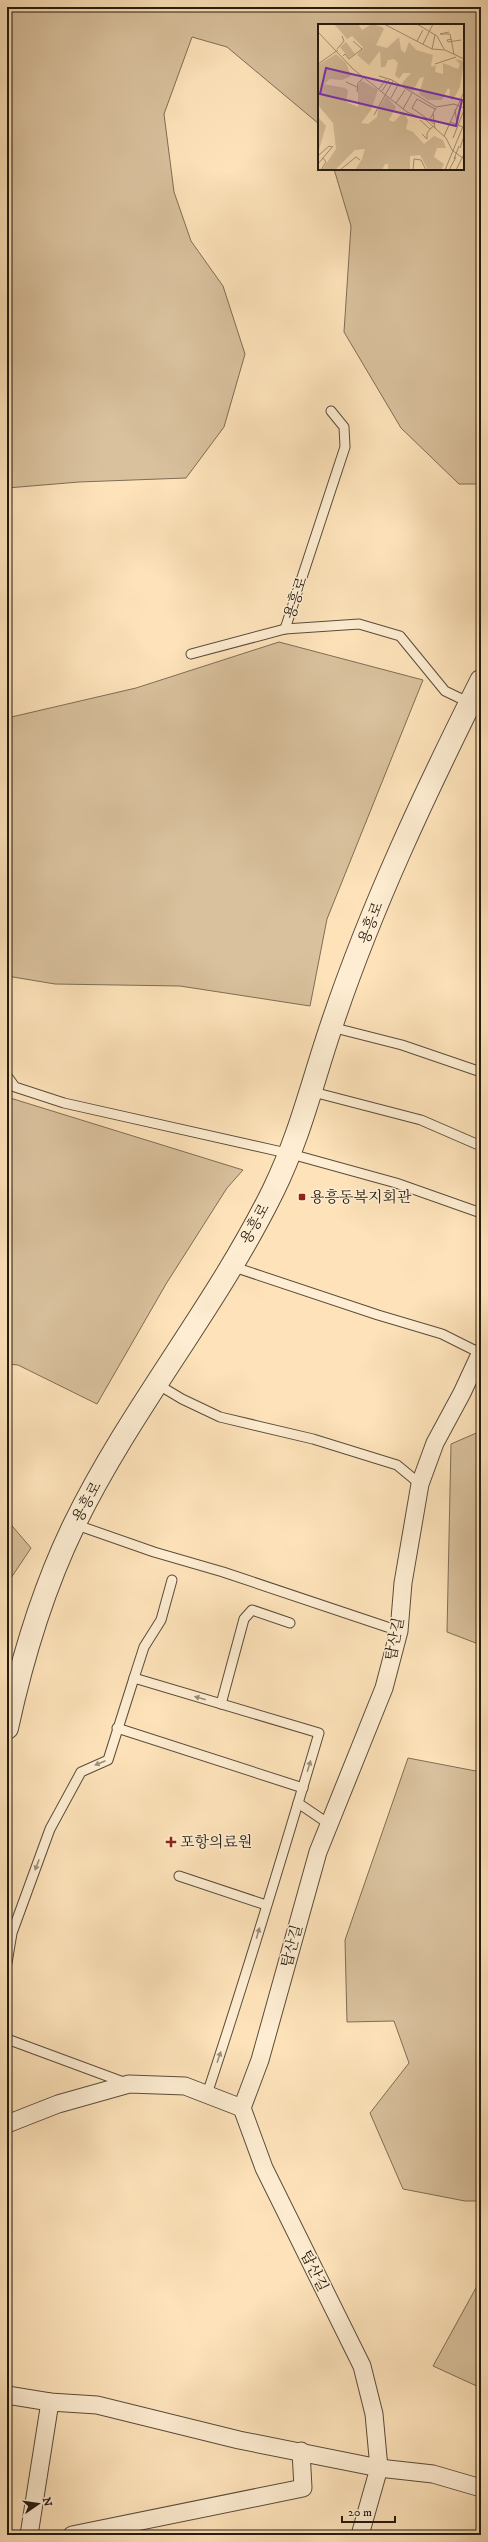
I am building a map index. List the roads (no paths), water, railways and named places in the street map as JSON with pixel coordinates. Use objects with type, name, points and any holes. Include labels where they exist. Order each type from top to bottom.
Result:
[{"type":"street","name":"용흥로","points":[[7,1728],[39,1610],[74,1524],[157,1384],[232,1266],[291,1154],[313,1092],[331,1027],[394,861],[481,681]]},
{"type":"street","name":"탑산길","points":[[360,2535],[379,2468],[374,2414],[362,2366],[264,2168],[242,2108],[260,2060],[318,1852],[384,1688],[399,1630],[403,1583],[420,1484],[435,1443],[462,1393],[481,1352]]},
{"type":"street","points":[[7,2124],[58,2104],[129,2084],[185,2086],[242,2108]]},
{"type":"street","points":[[7,2395],[50,2402],[97,2405],[239,2440],[301,2451],[379,2468],[433,2474],[481,2488]]},
{"type":"street","points":[[30,2535],[50,2402]]},
{"type":"street","points":[[72,2535],[303,2488],[301,2451]]},
{"type":"lane","name":"용흥로","points":[[331,411],[344,427],[345,447],[285,629],[359,624],[400,636],[445,690],[470,703]]},
{"type":"lane","points":[[191,654],[285,629]]},
{"type":"lane","points":[[331,1027],[402,1045],[481,1072]]},
{"type":"lane","points":[[7,1076],[15,1086],[64,1102],[291,1154],[396,1183],[481,1213]]},
{"type":"lane","points":[[313,1092],[421,1120],[481,1146]]},
{"type":"lane","points":[[232,1266],[378,1315],[442,1334],[481,1352]]},
{"type":"lane","points":[[157,1384],[182,1399],[220,1417],[313,1439],[397,1465],[420,1484]]},
{"type":"lane","points":[[74,1524],[154,1552],[223,1572],[399,1630]]},
{"type":"lane","points":[[7,1964],[12,1933],[50,1829],[81,1772],[108,1760],[144,1647],[161,1620],[172,1580]]},
{"type":"lane","points":[[221,1704],[244,1619],[252,1610],[290,1623]]},
{"type":"lane","points":[[134,1678],[319,1733],[266,1905],[243,1986],[207,2094]]},
{"type":"lane","points":[[117,1728],[303,1788]]},
{"type":"lane","points":[[298,1803],[329,1824]]},
{"type":"lane","points":[[179,1876],[266,1905]]},
{"type":"lane","points":[[7,2039],[129,2084]]},
{"type":"place","name":"용흥동복지회관","points":[[302,1197]]},
{"type":"place","name":"포항의료원","points":[[171,1842]]}]
